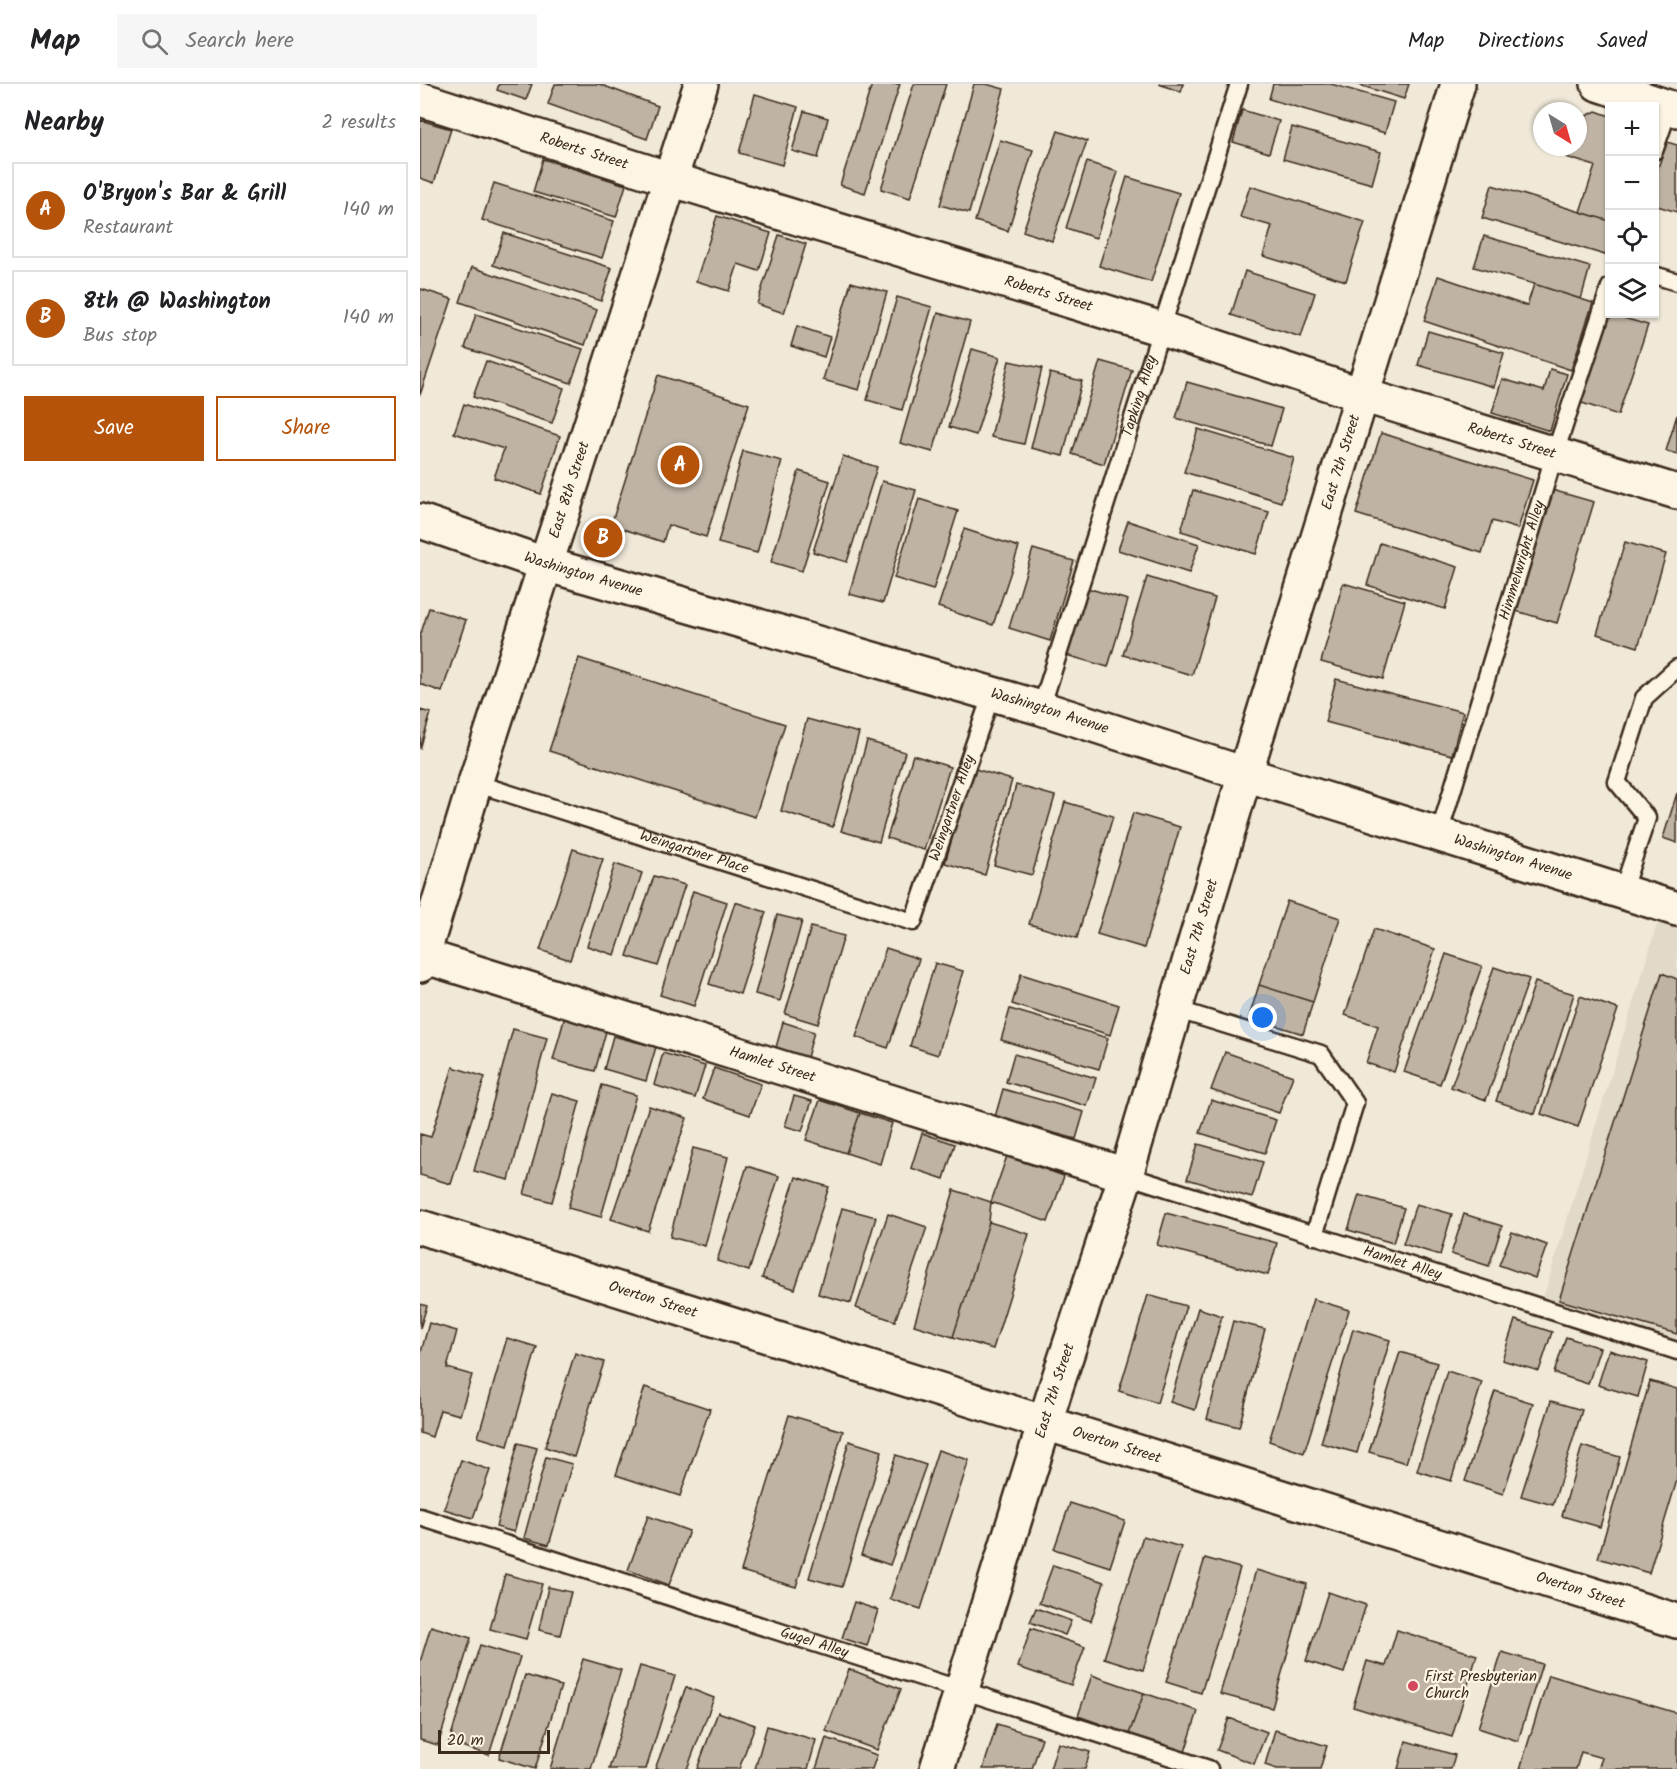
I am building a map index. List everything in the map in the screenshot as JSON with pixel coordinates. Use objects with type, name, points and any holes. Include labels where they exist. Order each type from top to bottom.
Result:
[{"type":"street","name":"East 8th Street","points":[[421,959],[545,564],[701,84]]},
{"type":"street","name":"East 7th Street","points":[[937,1769],[1126,1175],[1245,774],[1458,84]]},
{"type":"street","points":[[1598,84],[1673,109]]},
{"type":"street","name":"Roberts Street","points":[[420,99],[670,179],[1162,329],[1362,396],[1677,492]]},
{"type":"street","name":"Washington Avenue","points":[[420,521],[545,564],[1041,708],[1677,909]]},
{"type":"street","name":"Hamlet Street","points":[[421,959],[1126,1175]]},
{"type":"street","name":"Overton Street","points":[[420,1227],[1677,1620]]},
{"type":"lane","name":"Tapking Alley","points":[[1041,708],[1239,84]]},
{"type":"lane","points":[[1659,140],[1673,109]]},
{"type":"lane","points":[[1659,277],[1677,282]]},
{"type":"lane","name":"Himmelwright Alley","points":[[1439,834],[1555,453],[1605,302]]},
{"type":"lane","points":[[1622,892],[1647,818],[1617,782],[1644,698],[1677,668]]},
{"type":"lane","name":"Weingartner Alley","points":[[913,922],[992,693]]},
{"type":"lane","name":"Weingartner Place","points":[[475,783],[913,922]]},
{"type":"lane","points":[[1175,1009],[1321,1054],[1355,1103],[1314,1236]]},
{"type":"lane","name":"Hamlet Alley","points":[[1126,1175],[1677,1352]]},
{"type":"lane","name":"Gugel Alley","points":[[420,1517],[1209,1769]]},
{"type":"shaded area","points":[[1663,905],[1677,909],[1677,1351],[1540,1308]]},
{"type":"building","points":[[499,84],[532,84],[526,100],[497,90]]},
{"type":"building","points":[[555,84],[599,84],[658,106],[647,139],[548,104]]},
{"type":"building","points":[[872,84],[900,84],[865,193],[840,185]]},
{"type":"building","points":[[914,84],[946,84],[910,198],[881,189]]},
{"type":"building","points":[[974,84],[986,84],[1004,89],[969,213],[940,205]]},
{"type":"building","points":[[1159,84],[1183,84],[1181,92]]},
{"type":"building","points":[[1273,84],[1331,84],[1394,102],[1385,133],[1269,99]]},
{"type":"building","points":[[1356,84],[1409,84],[1404,99]]},
{"type":"building","points":[[755,94],[798,107],[782,165],[739,153]]},
{"type":"building","points":[[1242,110],[1279,121],[1269,153],[1233,142]]},
{"type":"building","points":[[804,111],[828,118],[818,158],[792,151]]},
{"type":"building","points":[[1596,111],[1605,114],[1605,220],[1580,212],[1595,166],[1563,156],[1587,156],[1587,116]]},
{"type":"building","points":[[420,120],[451,129],[434,183],[420,178]]},
{"type":"building","points":[[1292,127],[1381,152],[1372,184],[1283,159]]},
{"type":"building","points":[[1058,131],[1087,141],[1052,241],[1023,231]]},
{"type":"building","points":[[1000,140],[1033,150],[1008,231],[975,221]]},
{"type":"building","points":[[1667,142],[1677,145],[1677,212],[1659,207],[1659,165]]},
{"type":"building","points":[[543,159],[626,185],[616,217],[533,192]]},
{"type":"building","points":[[1087,162],[1118,172],[1096,238],[1066,228]]},
{"type":"building","points":[[1127,177],[1179,193],[1151,282],[1099,266]]},
{"type":"building","points":[[494,183],[614,221],[602,258],[482,220]]},
{"type":"building","points":[[1492,185],[1605,219],[1605,255],[1482,218]]},
{"type":"building","points":[[1250,186],[1365,222],[1346,281],[1263,256],[1272,226],[1240,217]]},
{"type":"building","points":[[717,216],[771,233],[759,271],[738,264],[729,291],[696,281]]},
{"type":"building","points":[[504,233],[612,268],[601,301],[493,265]]},
{"type":"building","points":[[779,235],[806,244],[784,313],[757,304]]},
{"type":"building","points":[[1484,236],[1590,267],[1581,299],[1474,267]]},
{"type":"building","points":[[472,267],[597,310],[585,345],[460,302]]},
{"type":"building","points":[[1245,271],[1315,293],[1301,337],[1231,315]]},
{"type":"building","points":[[1438,276],[1527,306],[1534,284],[1593,303],[1571,370],[1424,321]]},
{"type":"building","points":[[851,282],[887,292],[859,390],[823,380]]},
{"type":"building","points":[[421,289],[452,299],[420,395],[420,292]]},
{"type":"building","points":[[897,297],[932,307],[902,410],[867,400]]},
{"type":"building","points":[[938,313],[970,322],[933,452],[900,443]]},
{"type":"building","points":[[476,314],[583,349],[571,383],[465,348]]},
{"type":"building","points":[[1609,318],[1624,318],[1648,325],[1618,415],[1579,402]]},
{"type":"building","points":[[797,326],[830,337],[824,357],[791,346]]},
{"type":"building","points":[[1428,331],[1504,353],[1494,387],[1418,365]]},
{"type":"building","points":[[972,349],[1000,357],[976,435],[949,427]]},
{"type":"building","points":[[486,361],[564,388],[552,423],[473,397]]},
{"type":"building","points":[[1009,361],[1042,368],[1024,444],[991,437]]},
{"type":"building","points":[[1100,361],[1132,370],[1104,464],[1072,454]]},
{"type":"building","points":[[1550,369],[1567,374],[1550,431],[1492,413],[1502,379],[1544,391]]},
{"type":"building","points":[[1050,373],[1082,381],[1063,456],[1031,448]]},
{"type":"building","points":[[658,375],[749,404],[706,537],[668,525],[663,542],[611,525]]},
{"type":"building","points":[[1187,382],[1282,409],[1271,446],[1176,418]]},
{"type":"building","points":[[464,404],[560,436],[541,494],[494,478],[504,449],[454,433]]},
{"type":"building","points":[[1677,415],[1677,454],[1666,451]]},
{"type":"building","points":[[1198,429],[1294,458],[1281,502],[1184,472]]},
{"type":"building","points":[[1381,433],[1533,480],[1518,529],[1492,521],[1482,553],[1356,514]]},
{"type":"building","points":[[743,451],[782,461],[757,553],[718,543]]},
{"type":"building","points":[[843,456],[877,467],[847,562],[813,552]]},
{"type":"building","points":[[799,471],[830,481],[802,571],[771,562]]},
{"type":"building","points":[[882,481],[916,490],[883,603],[849,594]]},
{"type":"building","points":[[1193,490],[1269,512],[1256,554],[1181,531]]},
{"type":"building","points":[[1552,490],[1594,502],[1557,623],[1516,611]]},
{"type":"building","points":[[919,499],[958,511],[933,590],[894,578]]},
{"type":"building","points":[[1128,521],[1199,544],[1189,573],[1118,550]]},
{"type":"building","points":[[964,529],[1019,547],[993,625],[938,607]]},
{"type":"building","points":[[1625,542],[1666,554],[1638,647],[1597,634]]},
{"type":"building","points":[[1380,543],[1458,567],[1445,609],[1367,585]]},
{"type":"building","points":[[1033,549],[1074,561],[1050,641],[1009,628]]},
{"type":"building","points":[[1147,577],[1215,598],[1192,675],[1123,655]]},
{"type":"building","points":[[1343,583],[1405,601],[1383,679],[1321,662]]},
{"type":"building","points":[[1087,588],[1128,600],[1108,667],[1066,655]]},
{"type":"building","points":[[429,608],[466,620],[442,692],[420,684],[420,636]]},
{"type":"building","points":[[579,658],[785,724],[755,817],[549,751]]},
{"type":"building","points":[[1336,679],[1463,712],[1452,755],[1325,722]]},
{"type":"building","points":[[420,710],[431,713],[420,749]]},
{"type":"building","points":[[807,719],[859,733],[833,827],[781,811]]},
{"type":"building","points":[[867,741],[905,752],[879,842],[841,831]]},
{"type":"building","points":[[913,755],[950,767],[924,850],[887,838]]},
{"type":"building","points":[[972,768],[1012,780],[985,875],[945,863]]},
{"type":"building","points":[[1016,785],[1055,796],[1032,875],[994,865]]},
{"type":"building","points":[[1677,793],[1677,843],[1663,838]]},
{"type":"building","points":[[1065,802],[1113,816],[1077,938],[1029,924]]},
{"type":"building","points":[[1133,813],[1180,827],[1144,948],[1097,934]]},
{"type":"building","points":[[573,849],[603,859],[570,960],[540,950]]},
{"type":"building","points":[[615,864],[642,873],[615,955],[587,946]]},
{"type":"building","points":[[654,876],[685,885],[658,966],[627,956]]},
{"type":"building","points":[[693,891],[727,902],[694,1006],[660,995]]},
{"type":"building","points":[[1287,901],[1340,918],[1313,1002],[1259,985]]},
{"type":"building","points":[[735,902],[766,912],[740,994],[709,984]]},
{"type":"building","points":[[777,915],[802,921],[780,1001],[755,994]]},
{"type":"building","points":[[811,927],[844,936],[818,1024],[785,1014]]},
{"type":"building","points":[[1374,929],[1435,949],[1394,1072],[1366,1063],[1378,1026],[1345,1015]]},
{"type":"building","points":[[886,948],[919,959],[888,1048],[856,1037]]},
{"type":"building","points":[[1446,954],[1482,966],[1440,1084],[1404,1072]]},
{"type":"building","points":[[935,963],[963,971],[938,1055],[910,1046]]},
{"type":"building","points":[[1494,967],[1529,979],[1486,1100],[1451,1087]]},
{"type":"building","points":[[1662,973],[1677,979],[1677,1334],[1559,1300]]},
{"type":"building","points":[[1021,974],[1119,1005],[1110,1035],[1012,1004]]},
{"type":"building","points":[[1535,982],[1574,994],[1535,1114],[1496,1101]]},
{"type":"building","points":[[1259,985],[1313,1002],[1303,1034],[1249,1017]]},
{"type":"building","points":[[1580,996],[1618,1009],[1578,1127],[1541,1114]]},
{"type":"building","points":[[1010,1009],[1108,1038],[1099,1069],[1001,1040]]},
{"type":"building","points":[[565,1016],[607,1028],[595,1071],[553,1060]]},
{"type":"building","points":[[783,1022],[814,1032],[806,1061],[775,1051]]},
{"type":"building","points":[[513,1029],[547,1038],[509,1180],[474,1171]]},
{"type":"building","points":[[613,1036],[656,1047],[646,1081],[604,1069]]},
{"type":"building","points":[[1225,1052],[1293,1076],[1279,1113],[1211,1090]]},
{"type":"building","points":[[663,1053],[705,1066],[695,1098],[654,1085]]},
{"type":"building","points":[[1014,1054],[1096,1078],[1087,1106],[1006,1082]]},
{"type":"building","points":[[453,1067],[485,1077],[451,1184],[420,1175],[420,1134],[431,1137]]},
{"type":"building","points":[[714,1068],[761,1084],[750,1115],[703,1099]]},
{"type":"building","points":[[602,1085],[636,1095],[601,1217],[568,1208]]},
{"type":"building","points":[[1003,1089],[1084,1112],[1076,1139],[995,1117]]},
{"type":"building","points":[[552,1093],[580,1101],[552,1202],[524,1194]]},
{"type":"building","points":[[794,1096],[812,1101],[802,1131],[785,1126]]},
{"type":"building","points":[[820,1100],[860,1113],[846,1153],[806,1140]]},
{"type":"building","points":[[1211,1100],[1276,1120],[1265,1153],[1200,1133]]},
{"type":"building","points":[[649,1106],[687,1118],[648,1231],[611,1219]]},
{"type":"building","points":[[860,1113],[892,1123],[880,1164],[846,1153]]},
{"type":"building","points":[[922,1133],[955,1144],[944,1179],[911,1168]]},
{"type":"building","points":[[1198,1144],[1263,1162],[1252,1198],[1187,1179]]},
{"type":"building","points":[[693,1148],[728,1157],[705,1246],[670,1237]]},
{"type":"building","points":[[1007,1156],[1064,1176],[1048,1222],[991,1202]]},
{"type":"building","points":[[747,1166],[779,1176],[749,1271],[717,1261]]},
{"type":"building","points":[[796,1177],[829,1187],[795,1289],[762,1278]]},
{"type":"building","points":[[954,1190],[991,1202],[989,1222],[953,1337],[914,1325]]},
{"type":"building","points":[[1359,1195],[1404,1208],[1393,1243],[1348,1230]]},
{"type":"building","points":[[1416,1204],[1452,1214],[1440,1255],[1403,1244]]},
{"type":"building","points":[[842,1208],[876,1217],[851,1303],[818,1294]]},
{"type":"building","points":[[1166,1213],[1277,1243],[1268,1275],[1157,1245]]},
{"type":"building","points":[[888,1214],[927,1227],[895,1321],[856,1308]]},
{"type":"building","points":[[1464,1214],[1502,1226],[1489,1266],[1451,1254]]},
{"type":"building","points":[[989,1222],[1029,1234],[993,1349],[953,1337]]},
{"type":"building","points":[[1512,1232],[1547,1245],[1535,1278],[1499,1265]]},
{"type":"building","points":[[1148,1295],[1186,1306],[1157,1403],[1119,1391]]},
{"type":"building","points":[[1313,1299],[1349,1310],[1304,1453],[1269,1441]]},
{"type":"building","points":[[420,1304],[427,1306],[420,1328]]},
{"type":"building","points":[[1198,1308],[1222,1316],[1195,1410],[1170,1402]]},
{"type":"building","points":[[1515,1320],[1552,1332],[1539,1371],[1502,1360]]},
{"type":"building","points":[[1233,1321],[1265,1329],[1239,1427],[1207,1419]]},
{"type":"building","points":[[429,1323],[457,1331],[447,1368],[472,1375],[460,1415],[440,1410],[432,1437],[420,1433],[420,1356]]},
{"type":"building","points":[[1353,1329],[1390,1340],[1357,1453],[1321,1443]]},
{"type":"building","points":[[1566,1337],[1600,1348],[1588,1384],[1554,1373]]},
{"type":"building","points":[[507,1338],[537,1347],[508,1446],[478,1437]]},
{"type":"building","points":[[1609,1350],[1648,1362],[1638,1397],[1598,1385]]},
{"type":"building","points":[[1400,1352],[1437,1363],[1406,1463],[1369,1452]]},
{"type":"building","points":[[575,1353],[604,1362],[574,1457],[545,1447]]},
{"type":"building","points":[[1447,1371],[1482,1382],[1451,1481],[1417,1471]]},
{"type":"building","points":[[1650,1381],[1677,1389],[1677,1480],[1649,1573],[1598,1558]]},
{"type":"building","points":[[645,1387],[710,1409],[680,1496],[616,1475]]},
{"type":"building","points":[[1495,1391],[1533,1403],[1503,1494],[1465,1481]]},
{"type":"building","points":[[1551,1401],[1582,1410],[1553,1505],[1521,1496]]},
{"type":"building","points":[[789,1415],[843,1431],[796,1587],[741,1571]]},
{"type":"building","points":[[849,1441],[882,1451],[842,1587],[809,1578]]},
{"type":"building","points":[[518,1443],[537,1448],[514,1532],[496,1527]]},
{"type":"building","points":[[1582,1446],[1620,1457],[1600,1527],[1562,1516]]},
{"type":"building","points":[[938,1450],[969,1460],[921,1609],[890,1599]]},
{"type":"building","points":[[896,1455],[926,1465],[890,1565],[861,1555]]},
{"type":"building","points":[[546,1457],[572,1464],[549,1545],[524,1538]]},
{"type":"building","points":[[461,1460],[490,1470],[473,1518],[444,1509]]},
{"type":"building","points":[[1070,1503],[1125,1521],[1110,1567],[1054,1549]]},
{"type":"building","points":[[648,1516],[689,1531],[669,1585],[628,1570]]},
{"type":"building","points":[[1143,1536],[1181,1547],[1143,1670],[1104,1658]]},
{"type":"building","points":[[1205,1558],[1240,1568],[1201,1693],[1166,1682]]},
{"type":"building","points":[[1053,1565],[1104,1582],[1091,1621],[1039,1603]]},
{"type":"building","points":[[1256,1570],[1307,1584],[1272,1708],[1220,1694]]},
{"type":"building","points":[[505,1574],[542,1584],[526,1639],[490,1629]]},
{"type":"building","points":[[548,1587],[571,1592],[560,1635],[539,1630]]},
{"type":"building","points":[[1328,1592],[1366,1605],[1344,1673],[1306,1661]]},
{"type":"building","points":[[854,1602],[878,1610],[867,1646],[842,1638]]},
{"type":"building","points":[[1036,1608],[1071,1621],[1065,1635],[1030,1622]]},
{"type":"building","points":[[431,1626],[471,1638],[438,1745],[420,1740],[420,1662]]},
{"type":"building","points":[[1031,1628],[1085,1647],[1071,1685],[1018,1667]]},
{"type":"building","name":"First Presbyterian Church","points":[[1397,1630],[1477,1655],[1452,1737],[1353,1707],[1367,1661],[1386,1666]]},
{"type":"building","points":[[480,1645],[520,1657],[489,1755],[449,1742]]},
{"type":"building","points":[[1502,1652],[1542,1664],[1518,1741],[1478,1728]]},
{"type":"building","points":[[583,1659],[621,1670],[591,1769],[550,1769]]},
{"type":"building","points":[[640,1666],[675,1676],[646,1769],[609,1769]]},
{"type":"building","points":[[849,1669],[901,1689],[877,1750],[826,1731]]},
{"type":"building","points":[[525,1675],[561,1686],[535,1769],[499,1758]]},
{"type":"building","points":[[1092,1675],[1144,1693],[1129,1734],[1078,1716]]},
{"type":"building","points":[[1549,1675],[1677,1713],[1677,1769],[1598,1769],[1602,1758],[1581,1752],[1576,1769],[1520,1769]]},
{"type":"building","points":[[686,1687],[714,1698],[687,1769],[655,1769]]},
{"type":"building","points":[[1144,1693],[1198,1711],[1185,1752],[1129,1734]]},
{"type":"building","points":[[718,1712],[755,1725],[739,1769],[697,1769]]},
{"type":"building","points":[[1229,1718],[1267,1732],[1254,1764],[1217,1750]]},
{"type":"building","points":[[997,1724],[1042,1738],[1032,1769],[983,1769]]},
{"type":"building","points":[[767,1726],[816,1740],[808,1769],[755,1769]]},
{"type":"building","points":[[1275,1730],[1327,1746],[1320,1769],[1277,1769],[1265,1765]]},
{"type":"building","points":[[826,1738],[877,1755],[872,1769],[816,1769]]},
{"type":"building","points":[[1406,1741],[1455,1755],[1451,1769],[1398,1769]]},
{"type":"building","points":[[1058,1743],[1090,1752],[1085,1769],[1050,1769]]},
{"type":"place","name":"O'Bryon's Bar & Grill","points":[[680,465]]},
{"type":"place","name":"8th @ Washington","points":[[603,538]]},
{"type":"place","name":"First Presbyterian Church","points":[[1413,1686]]}]
